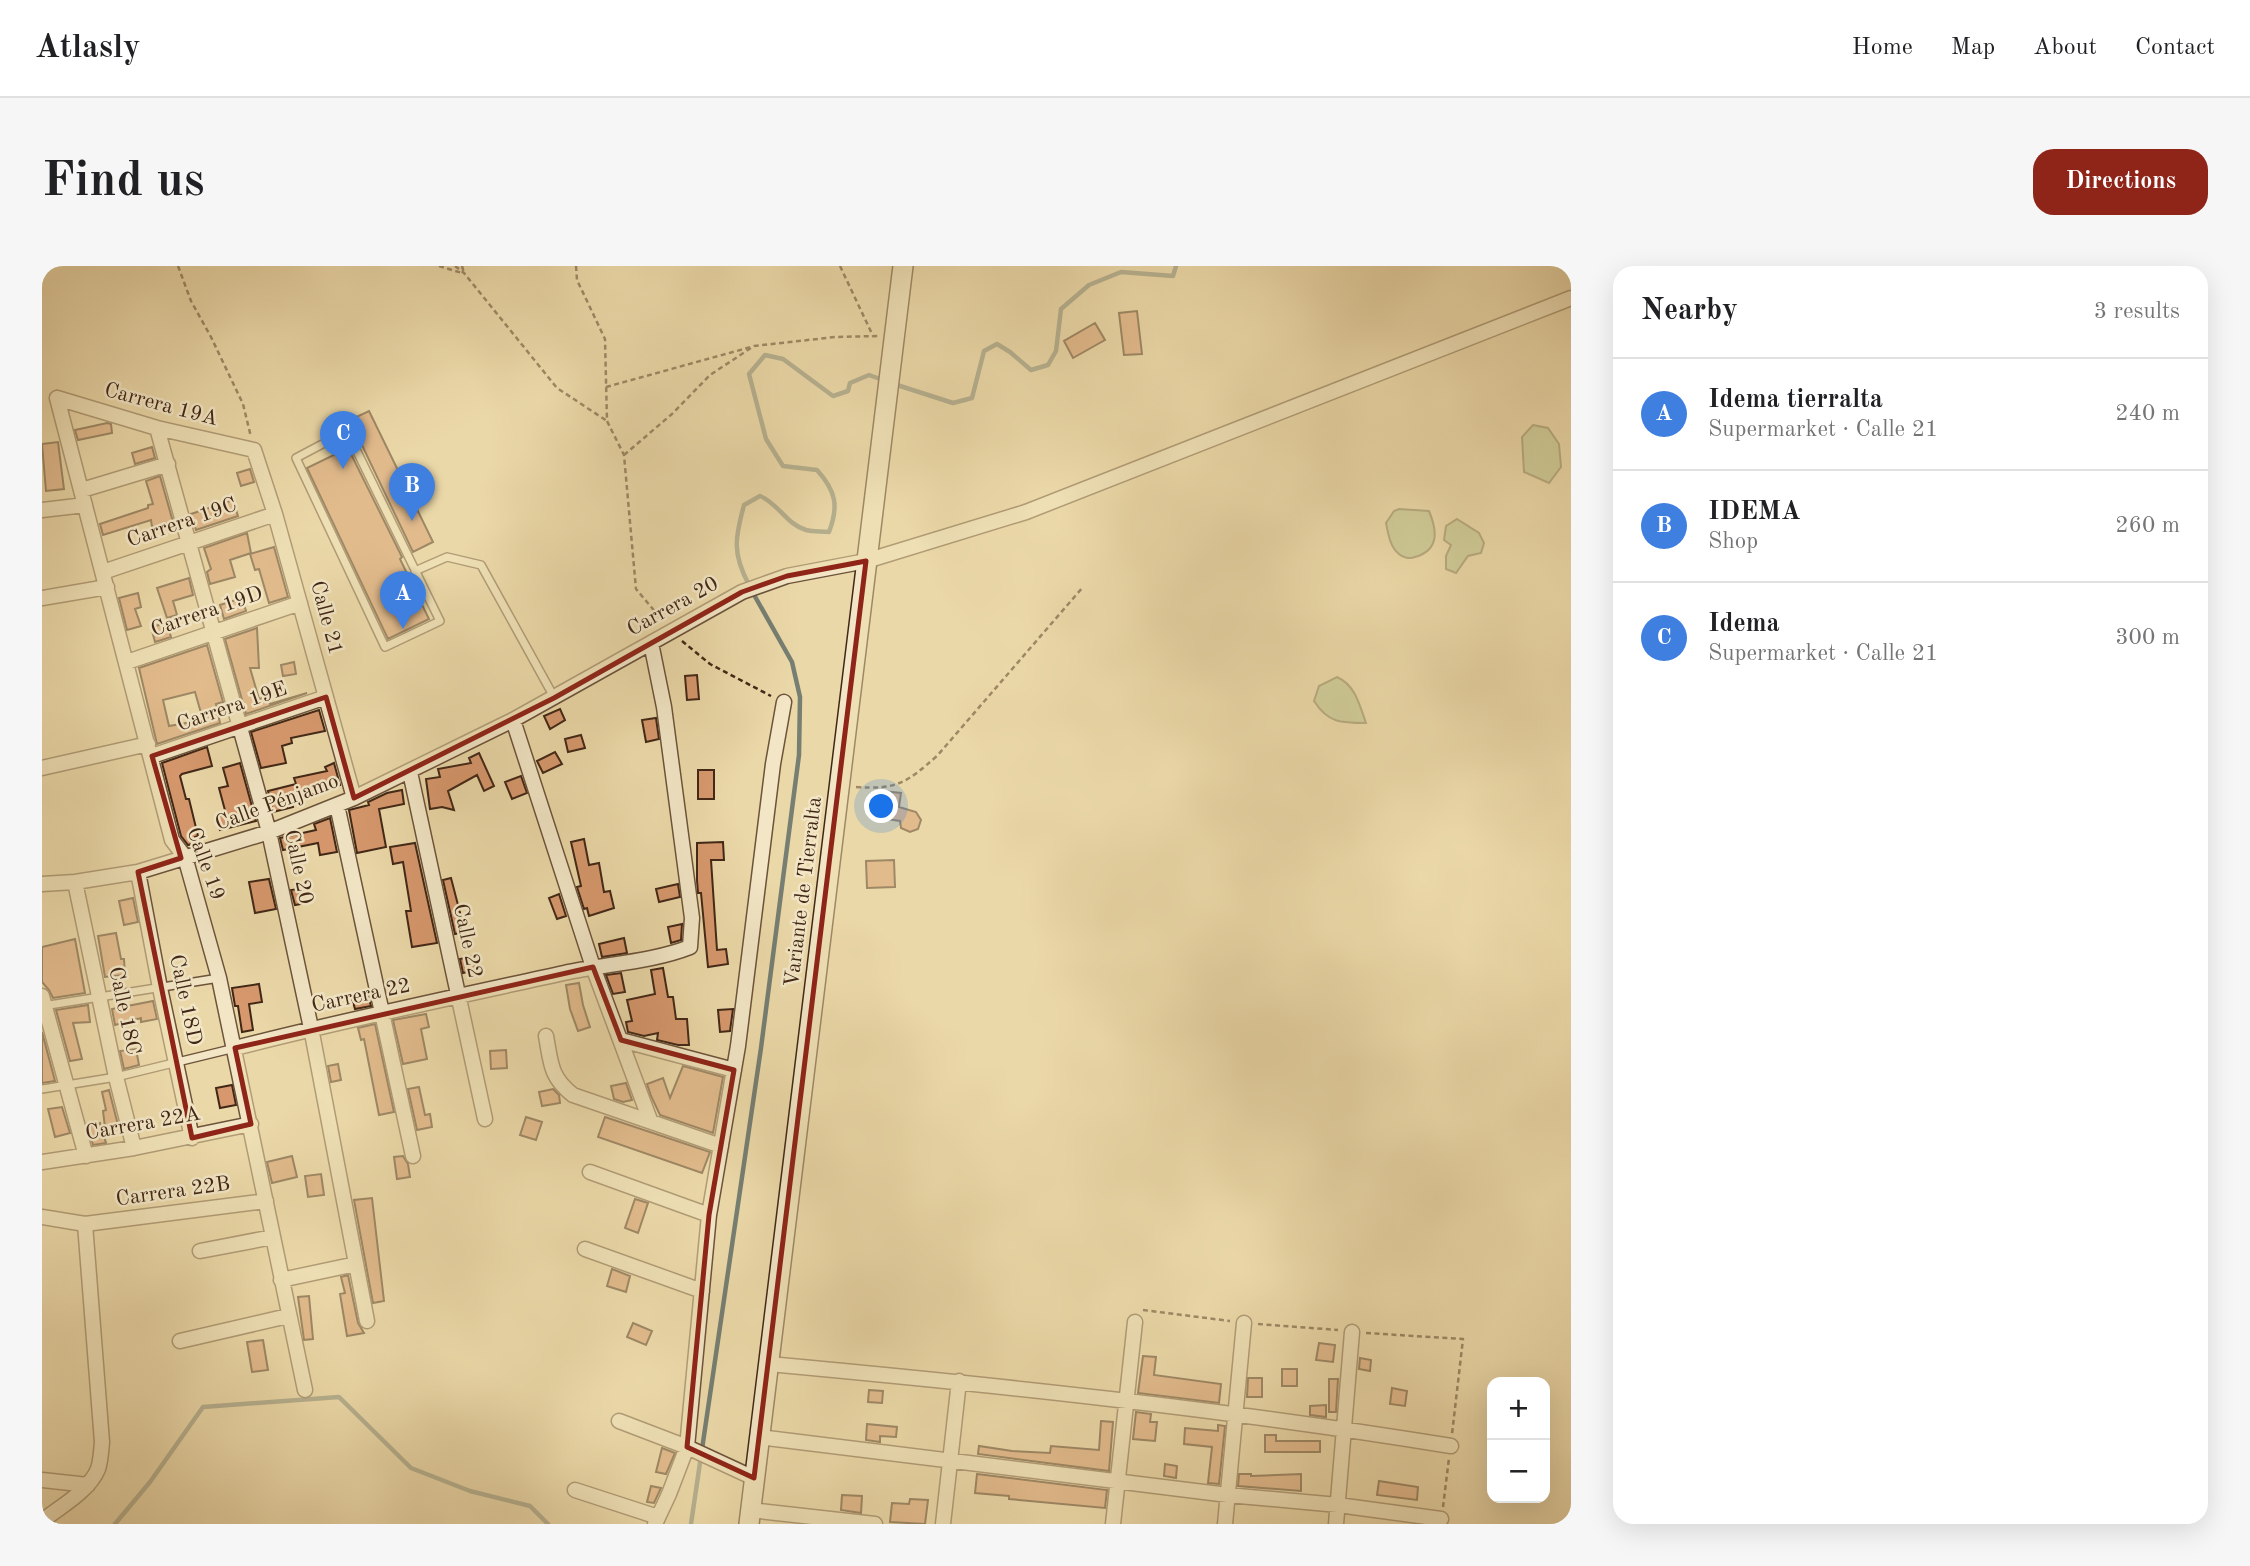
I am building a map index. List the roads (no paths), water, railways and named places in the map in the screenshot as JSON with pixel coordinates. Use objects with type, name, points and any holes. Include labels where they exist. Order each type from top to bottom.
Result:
[{"type":"main road","name":"Variante de Tierralta","points":[[749,1517],[903,266]]},
{"type":"street","name":"Carrera 20","points":[[513,720],[742,592],[787,576],[866,561],[1026,512],[1571,298]]},
{"type":"street","name":"Carrera 19A","points":[[57,398],[157,428],[254,450]]},
{"type":"street","name":"Calle 19","points":[[57,398],[172,841],[185,857],[219,978],[305,1391]]},
{"type":"street","name":"Calle 20","points":[[157,428],[269,832],[311,1028],[366,1321]]},
{"type":"street","name":"Calle 21","points":[[254,450],[275,514],[354,798]]},
{"type":"street","points":[[82,490],[168,464]]},
{"type":"street","points":[[42,510],[85,505]]},
{"type":"street","name":"Carrera 19C","points":[[103,572],[275,514]]},
{"type":"street","points":[[42,598],[107,587]]},
{"type":"street","name":"Carrera 19D","points":[[127,662],[300,603]]},
{"type":"street","name":"Carrera 22","points":[[235,1048],[311,1028],[593,967],[676,953],[690,947],[692,918],[664,707],[652,643]]},
{"type":"street","name":"Carrera 19E","points":[[42,768],[150,750],[240,726],[326,697]]},
{"type":"street","points":[[575,1490],[656,1521],[687,1447],[709,1215],[734,1070],[773,764],[784,702]]},
{"type":"street","points":[[513,720],[593,967],[650,1120]]},
{"type":"street","name":"Calle Pénjamo","points":[[42,884],[75,882],[138,872],[269,832],[354,798],[513,720]]},
{"type":"street","name":"Calle 22","points":[[410,772],[485,1119]]},
{"type":"street","points":[[337,805],[413,1156]]},
{"type":"street","name":"Calle 18D","points":[[138,872],[192,1138]]},
{"type":"street","name":"Calle 18C","points":[[75,882],[116,1077],[134,1148]]},
{"type":"street","points":[[43,1003],[86,1156]]},
{"type":"street","points":[[546,1035],[552,1073],[573,1095],[720,1146]]},
{"type":"street","points":[[621,1040],[734,1070]]},
{"type":"street","name":"Carrera 22A","points":[[42,1162],[192,1138],[251,1124]]},
{"type":"street","points":[[590,1172],[709,1215]]},
{"type":"street","name":"Carrera 22B","points":[[43,1214],[85,1224],[266,1200]]},
{"type":"street","points":[[42,1521],[88,1485],[97,1471],[102,1442],[85,1224]]},
{"type":"street","points":[[200,1251],[273,1237]]},
{"type":"street","points":[[585,1249],[702,1291]]},
{"type":"street","points":[[281,1279],[356,1264]]},
{"type":"street","points":[[180,1341],[288,1316]]},
{"type":"street","points":[[1112,1524],[1135,1322]]},
{"type":"street","points":[[1225,1524],[1244,1322]]},
{"type":"street","points":[[1336,1524],[1352,1332]]},
{"type":"street","points":[[769,1364],[959,1381],[1235,1413],[1451,1446]]},
{"type":"street","points":[[943,1524],[959,1381]]},
{"type":"street","points":[[619,1421],[687,1447],[754,1478]]},
{"type":"street","points":[[759,1437],[1228,1495],[1441,1518]]},
{"type":"street","points":[[42,1480],[88,1485]]},
{"type":"street","points":[[749,1517],[875,1524]]},
{"type":"lane","points":[[347,431],[415,571],[440,621],[385,647],[296,458],[347,431]]},
{"type":"lane","points":[[415,571],[447,556],[481,565],[554,698]]},
{"type":"lane","points":[[43,1003],[99,998],[219,978]]},
{"type":"lane","name":"Carrera 22","points":[[42,1089],[116,1077],[235,1048]]},
{"type":"waterway","points":[[894,384],[953,403],[972,398],[984,351],[997,344],[1031,370],[1048,365],[1056,351],[1061,309],[1089,285],[1121,272],[1173,276],[1176,266]]},
{"type":"waterway","points":[[749,585],[740,564],[737,545],[744,505],[760,496],[799,527],[809,531],[829,532],[835,506],[832,492],[817,470],[783,466],[766,439],[749,374],[765,355],[783,359],[833,396],[848,391],[850,383],[869,375],[883,380]]},
{"type":"waterway","points":[[691,1524],[761,1048],[799,755],[800,697],[792,662],[753,593]]},
{"type":"waterway","points":[[115,1524],[150,1482],[203,1407],[339,1397],[411,1468],[470,1491],[530,1506],[548,1524]]},
{"type":"place","name":"Idema","points":[[343,469]]},
{"type":"place","name":"IDEMA","points":[[412,521]]},
{"type":"place","name":"Idema tierralta","points":[[403,629]]}]
